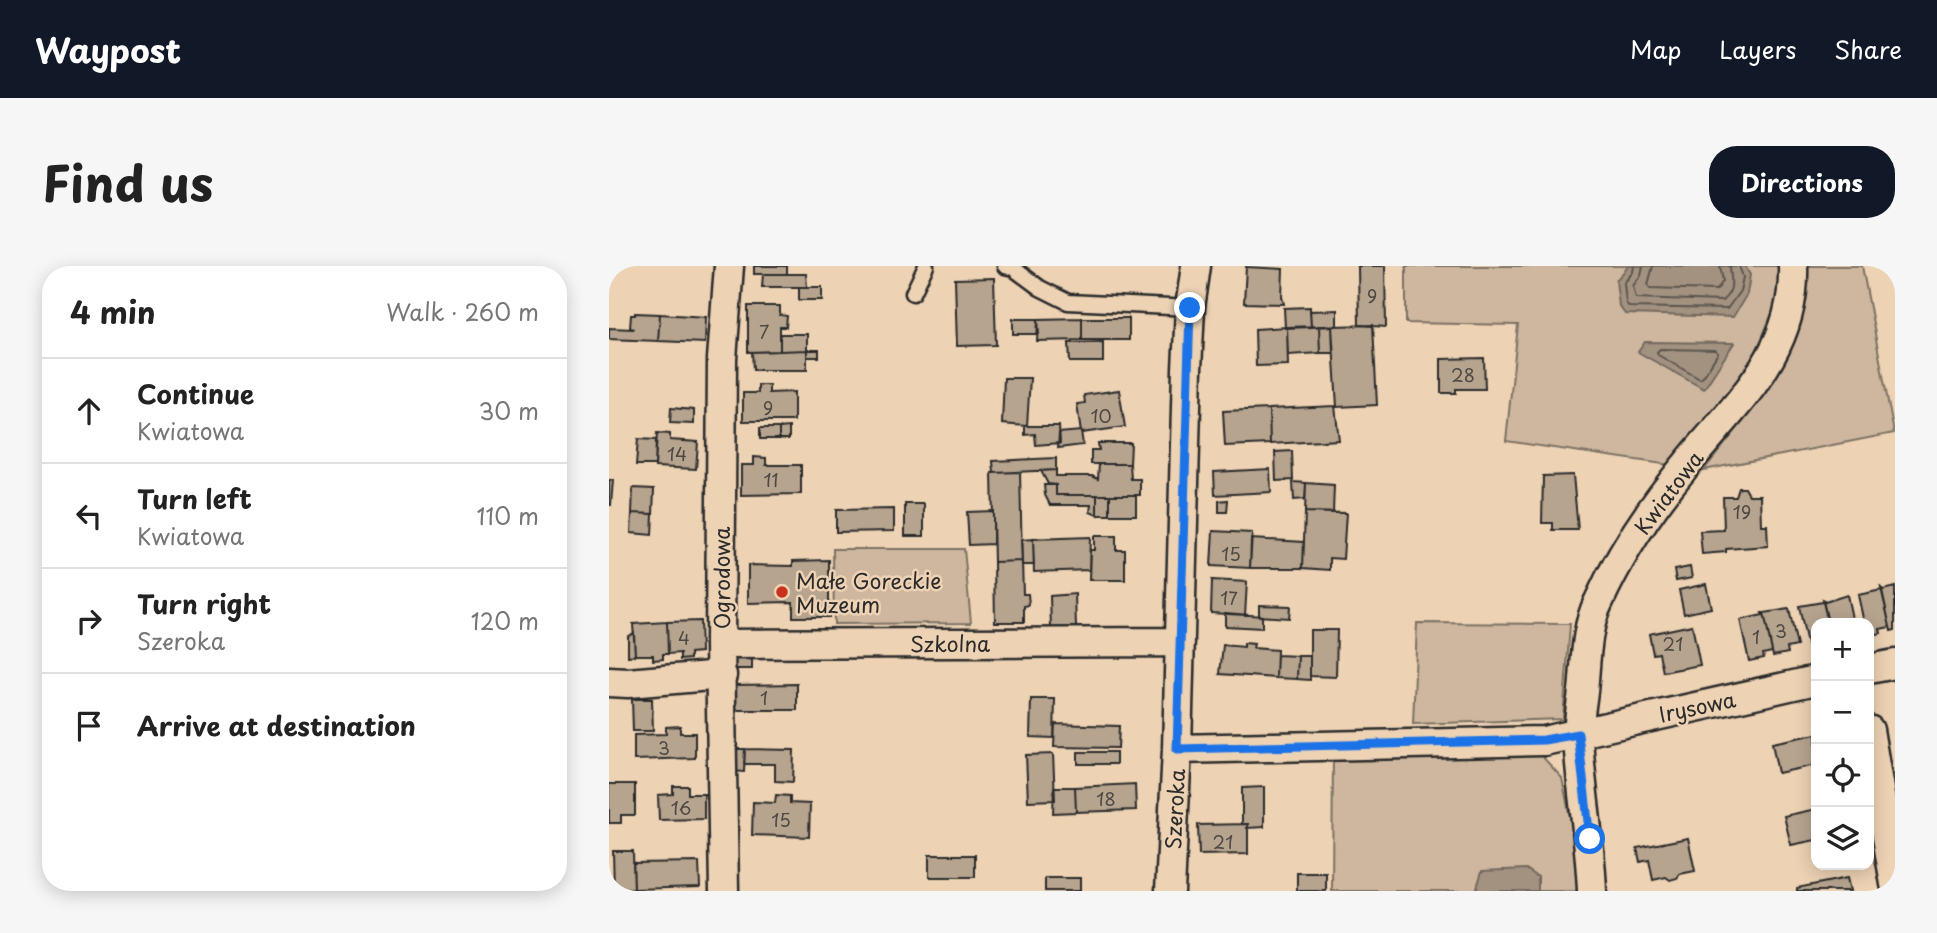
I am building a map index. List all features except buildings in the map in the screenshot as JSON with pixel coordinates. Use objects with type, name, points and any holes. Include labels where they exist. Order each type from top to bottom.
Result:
[{"type":"street","name":"Ogrodowa","points":[[724,891],[720,644],[722,359],[729,266]]},
{"type":"street","name":"Szeroka","points":[[1170,891],[1177,749],[1190,308],[1196,266]]},
{"type":"street","name":"Kwiatowa","points":[[1592,891],[1590,839],[1578,734],[1586,652],[1596,605],[1626,550],[1659,500],[1768,364],[1784,332],[1791,306],[1793,266]]},
{"type":"street","name":"Szkolna","points":[[720,644],[1180,642]]},
{"type":"street","points":[[1874,668],[1895,664]]},
{"type":"street","points":[[609,682],[628,683],[722,675]]},
{"type":"street","name":"Irysowa","points":[[1578,734],[1599,727],[1811,681]]},
{"type":"street","points":[[1177,749],[1544,740],[1578,734]]},
{"type":"street","points":[[1871,744],[1895,884]]},
{"type":"lane","points":[[913,293],[926,266]]},
{"type":"lane","points":[[1005,266],[1013,268],[1040,288],[1068,302],[1190,308]]},
{"type":"shaded area","points":[[1406,266],[1781,266],[1782,290],[1740,390],[1670,465],[1506,441],[1518,325],[1406,323]]},
{"type":"shaded area","points":[[1803,266],[1862,266],[1894,433],[1704,470],[1756,405],[1799,329]]},
{"type":"shaded area","points":[[833,549],[964,549],[971,623],[834,624]]},
{"type":"shaded area","points":[[1417,623],[1570,624],[1563,719],[1413,724]]},
{"type":"shaded area","points":[[1539,753],[1562,778],[1572,827],[1579,891],[1538,891],[1538,877],[1476,891],[1332,891],[1333,756]]},
{"type":"water","points":[[1629,266],[1745,266],[1750,275],[1747,294],[1733,317],[1625,314],[1619,306],[1616,280]]},
{"type":"water","points":[[1645,342],[1734,343],[1704,389],[1638,352]]},
{"type":"water","points":[[1526,869],[1538,877],[1538,891],[1476,891],[1482,871]]},
{"type":"place","name":"Małe Goreckie Muzeum","points":[[782,592]]},
{"type":"route","points":[[1190,308],[1177,749],[1544,740],[1578,734],[1590,839]]}]
